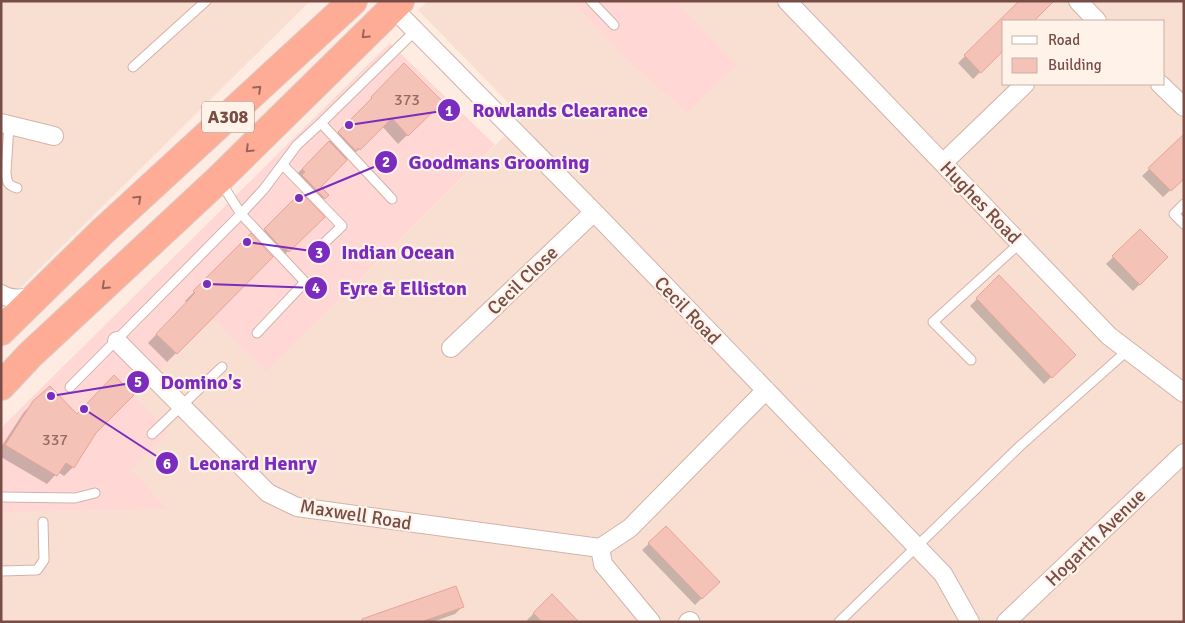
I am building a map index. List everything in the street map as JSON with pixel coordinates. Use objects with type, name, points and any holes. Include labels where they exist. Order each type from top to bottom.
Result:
[{"type":"highway","name":"A308","points":[[1,331],[102,232],[353,1]]},
{"type":"highway","name":"A308","points":[[1,386],[30,355],[219,179],[396,4]]},
{"type":"highway","points":[[1,364],[30,355]]},
{"type":"street","name":"Hughes Road","points":[[787,1],[1110,336],[1184,393]]},
{"type":"street","points":[[1078,1],[1093,20]]},
{"type":"street","name":"Cecil Road","points":[[396,4],[415,31],[594,212],[943,574],[970,622]]},
{"type":"street","points":[[943,163],[1024,85]]},
{"type":"street","points":[[1161,85],[1184,107]]},
{"type":"street","points":[[5,124],[54,136]]},
{"type":"street","name":"Cecil Close","points":[[451,348],[594,212]]},
{"type":"street","points":[[1,294],[20,299],[37,296]]},
{"type":"street","name":"Maxwell Road","points":[[117,340],[268,493],[297,507],[600,548]]},
{"type":"street","points":[[651,622],[602,564],[600,548],[630,528],[766,390]]},
{"type":"street","name":"Hogarth Avenue","points":[[1006,622],[1184,453]]},
{"type":"lane","points":[[133,68],[206,1]]},
{"type":"lane","points":[[591,1],[614,25]]},
{"type":"lane","points":[[70,387],[241,214],[264,189],[297,146],[415,31]]},
{"type":"lane","points":[[321,123],[392,199]]},
{"type":"lane","points":[[5,124],[6,180],[10,186],[17,188]]},
{"type":"lane","points":[[282,165],[342,226],[314,252]]},
{"type":"lane","points":[[219,179],[241,214],[305,282],[256,333]]},
{"type":"lane","points":[[1184,204],[1174,214],[1184,224]]},
{"type":"lane","points":[[971,360],[933,322],[1020,243]]},
{"type":"lane","points":[[839,622],[1020,446],[1128,350]]},
{"type":"lane","points":[[152,434],[222,367]]},
{"type":"lane","points":[[1,497],[75,498],[95,493]]},
{"type":"lane","points":[[1,571],[37,570],[44,560],[44,522]]},
{"type":"shaded area","points":[[1,1],[310,1],[1,307]]},
{"type":"shaded area","points":[[428,1],[571,1],[629,62],[687,113],[738,65],[676,1],[1184,1],[1184,622],[1,622],[1,513],[166,509],[132,470],[168,432],[134,395],[213,318],[266,372],[523,118],[418,10]]},
{"type":"shaded area","points":[[571,1],[676,1],[738,65],[687,113],[629,62]]},
{"type":"shaded area","points":[[390,43],[495,145],[266,372],[213,319],[134,395],[169,432],[132,470],[167,509],[1,513],[1,430],[3,426]]},
{"type":"building","points":[[1019,1],[1054,1],[1035,20],[1002,20],[1002,52],[981,73],[964,55]]},
{"type":"building","points":[[404,63],[443,102],[408,136],[392,118],[360,150],[358,148],[356,151],[338,132]]},
{"type":"building","points":[[1184,134],[1184,179],[1171,191],[1148,168]]},
{"type":"building","points":[[329,141],[347,160],[321,187],[329,195],[325,199],[302,175],[305,172],[302,169]]},
{"type":"building","points":[[301,192],[325,217],[289,252],[284,247],[282,249],[264,229]]},
{"type":"building","points":[[1140,229],[1168,257],[1140,285],[1112,256]]},
{"type":"building","points":[[251,233],[273,257],[177,354],[156,334],[195,293],[193,291]]},
{"type":"building","points":[[999,275],[1076,355],[1052,378],[976,298]]},
{"type":"building","points":[[114,375],[134,395],[96,433],[74,468],[66,463],[57,476],[5,445],[33,401],[50,386],[77,414]]},
{"type":"building","points":[[666,526],[720,582],[702,599],[648,543]]},
{"type":"building","points":[[456,586],[464,607],[421,622],[362,622],[362,619]]},
{"type":"building","points":[[552,594],[579,622],[542,622],[533,613]]},
{"type":"place","name":"Rowlands Clearance","points":[[349,125]]},
{"type":"place","name":"Goodmans Grooming","points":[[299,198]]},
{"type":"place","name":"Indian Ocean","points":[[247,242]]},
{"type":"place","name":"Eyre & Elliston","points":[[207,284]]},
{"type":"place","name":"Domino's","points":[[51,396]]},
{"type":"place","name":"Leonard Henry","points":[[84,409]]}]
